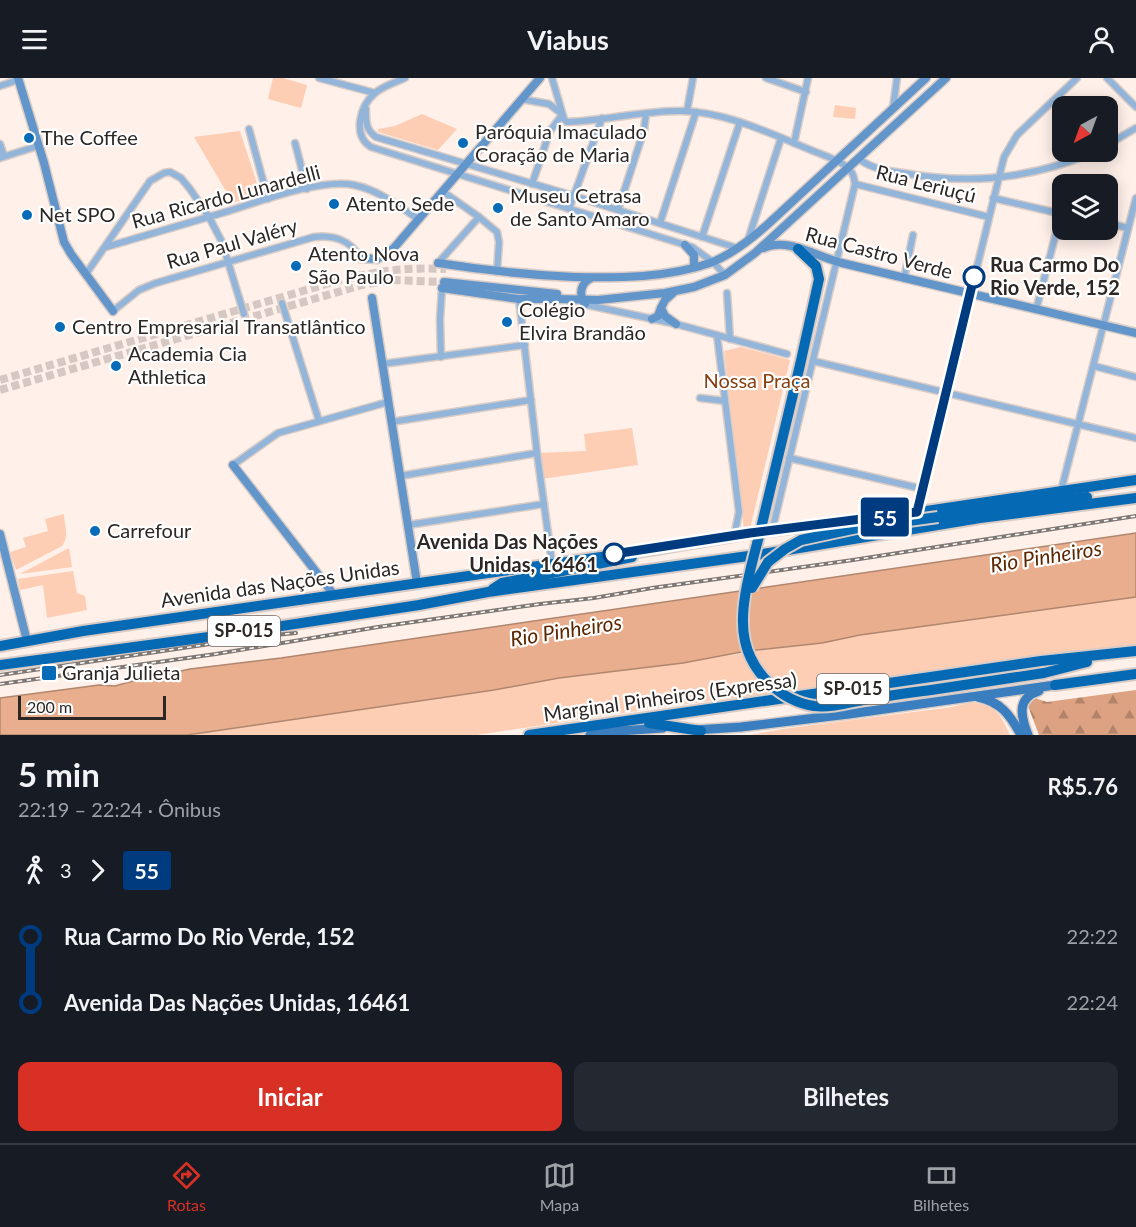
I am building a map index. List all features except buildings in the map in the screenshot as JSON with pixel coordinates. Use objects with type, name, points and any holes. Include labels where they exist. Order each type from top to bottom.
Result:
[{"type":"highway","points":[[798,249],[816,266],[819,279],[750,573],[745,605],[744,639],[759,672],[771,685],[798,702],[814,706],[834,705],[1044,673],[1136,651]]},
{"type":"highway","name":"Avenida das Nações Unidas","points":[[0,646],[83,631],[1136,480]]},
{"type":"highway","points":[[745,605],[762,569],[777,554],[801,540],[857,528],[1110,494],[1131,498]]},
{"type":"highway","name":"SP-015","points":[[0,665],[227,634],[488,592],[763,554],[980,518],[1131,498]]},
{"type":"highway","points":[[488,592],[502,583],[627,559],[650,550]]},
{"type":"highway","name":"Marginal Pinheiros (Expressa)","points":[[529,735],[1041,661],[1136,651]]},
{"type":"highway","points":[[1055,685],[1136,674]]},
{"type":"highway","points":[[627,721],[701,730]]},
{"type":"main road","points":[[528,91],[530,78]]},
{"type":"main road","points":[[360,258],[377,259],[393,249],[540,78]]},
{"type":"main road","points":[[438,263],[497,272],[624,278],[644,277],[712,262],[748,242],[926,78]]},
{"type":"main road","points":[[443,285],[519,298],[598,300],[677,291],[725,275],[755,253],[946,78]]},
{"type":"main road","points":[[18,79],[64,242],[113,311]]},
{"type":"main road","name":"Rua Castro Verde","points":[[755,253],[776,244],[904,279],[1136,333]]},
{"type":"main road","points":[[685,245],[694,255],[694,267]]},
{"type":"main road","points":[[446,269],[532,279],[564,276]]},
{"type":"main road","points":[[582,300],[583,283],[591,277]]},
{"type":"main road","points":[[443,285],[582,300]]},
{"type":"main road","points":[[652,319],[658,316],[669,296],[677,291]]},
{"type":"main road","points":[[372,298],[417,583]]},
{"type":"main road","points":[[662,308],[665,316],[676,324]]},
{"type":"main road","points":[[233,465],[334,595]]},
{"type":"main road","points":[[0,534],[27,641]]},
{"type":"main road","points":[[590,735],[657,728],[701,730],[849,714],[1055,685]]},
{"type":"main road","points":[[1021,714],[1022,705],[1029,695],[1055,685]]},
{"type":"main road","points":[[970,696],[1019,706],[1028,735]]},
{"type":"main road","points":[[1010,705],[1021,735]]},
{"type":"street","points":[[319,78],[375,93]]},
{"type":"street","points":[[405,78],[375,93],[366,105],[359,133],[365,143],[371,147],[685,245],[696,249],[725,275]]},
{"type":"street","points":[[532,184],[550,132],[562,115],[552,78]]},
{"type":"street","points":[[687,111],[693,78]]},
{"type":"street","points":[[766,78],[806,92]]},
{"type":"street","points":[[794,143],[808,78]]},
{"type":"street","points":[[893,109],[897,78]]},
{"type":"street","points":[[917,512],[1004,157],[1011,143],[1077,78]]},
{"type":"street","points":[[1107,78],[1136,107]]},
{"type":"street","points":[[0,86],[18,79]]},
{"type":"street","points":[[549,104],[559,98]]},
{"type":"street","points":[[521,99],[549,104],[567,122],[687,111],[740,122],[837,161],[849,169],[854,177],[855,184],[772,531]]},
{"type":"street","points":[[660,223],[696,112]]},
{"type":"street","points":[[618,210],[644,130],[646,114]]},
{"type":"street","points":[[569,209],[602,118]]},
{"type":"street","points":[[363,122],[376,137],[737,248]]},
{"type":"street","points":[[702,237],[740,122]]},
{"type":"street","points":[[1118,139],[1136,128]]},
{"type":"street","points":[[249,129],[268,199]]},
{"type":"street","points":[[365,143],[370,132]]},
{"type":"street","points":[[748,242],[781,138]]},
{"type":"street","points":[[295,143],[307,189]]},
{"type":"street","points":[[0,144],[2,157],[38,146]]},
{"type":"street","points":[[859,159],[871,167],[928,178],[964,180],[998,178],[1051,168],[1067,162]]},
{"type":"street","points":[[86,274],[145,187],[154,177],[170,172],[181,178],[209,217],[222,242],[244,314]]},
{"type":"street","name":"Rua Ricardo Lunardelli","points":[[106,247],[268,199],[339,184],[354,185],[387,198],[418,219]]},
{"type":"street","name":"Rua Leriuçú","points":[[855,184],[989,217]]},
{"type":"street","points":[[442,191],[497,232],[499,242],[497,272]]},
{"type":"street","points":[[993,198],[1052,212]]},
{"type":"street","points":[[1061,491],[1136,198]]},
{"type":"street","points":[[438,263],[479,217]]},
{"type":"street","points":[[1118,226],[1128,228]]},
{"type":"street","points":[[904,279],[913,235]]},
{"type":"street","name":"Rua Paul Valéry","points":[[113,311],[139,290],[319,236],[346,241],[355,249],[360,258]]},
{"type":"street","points":[[1036,310],[1055,240]]},
{"type":"street","points":[[441,357],[440,319],[443,285]]},
{"type":"street","points":[[727,293],[730,339]]},
{"type":"street","points":[[519,298],[552,563]]},
{"type":"street","points":[[582,300],[787,354]]},
{"type":"street","points":[[282,303],[319,422]]},
{"type":"street","points":[[717,335],[739,512],[734,537]]},
{"type":"street","points":[[382,364],[525,345]]},
{"type":"street","points":[[813,361],[1136,438]]},
{"type":"street","points":[[1094,366],[1136,377]]},
{"type":"street","points":[[700,398],[725,401]]},
{"type":"street","points":[[391,422],[531,400]]},
{"type":"street","points":[[233,465],[278,434],[388,402]]},
{"type":"street","points":[[400,476],[537,453]]},
{"type":"street","points":[[789,458],[923,489]]},
{"type":"street","points":[[408,525],[544,504]]},
{"type":"green space","points":[[273,78],[283,78],[307,85],[301,108],[268,99]]},
{"type":"green space","points":[[835,105],[856,108],[855,119],[833,117]]},
{"type":"green space","points":[[422,114],[457,129],[438,150],[378,132],[378,129],[395,126]]},
{"type":"green space","points":[[240,131],[260,193],[233,203],[194,137]]},
{"type":"green space","name":"Nossa Praça","points":[[741,347],[790,360],[750,529],[744,530],[724,351]]},
{"type":"green space","points":[[632,428],[638,465],[542,479],[539,453],[586,451],[584,434]]},
{"type":"green space","points":[[64,514],[66,534],[62,546],[16,570],[10,552],[26,547],[23,538],[48,531],[45,519]]},
{"type":"green space","points":[[69,548],[72,567],[20,574]]},
{"type":"green space","points":[[73,571],[77,593],[85,596],[87,610],[47,618],[43,585],[20,590],[18,579]]},
{"type":"green space","points":[[1136,597],[1136,645],[1013,659],[476,735],[187,735],[494,690],[559,678],[682,663],[822,643],[860,635]]},
{"type":"green space","points":[[1136,690],[1136,735],[1039,735],[1028,706],[1035,698],[1047,702]]},
{"type":"green space","points":[[972,702],[987,706],[996,712],[1010,735],[751,735],[952,707]]},
{"type":"water","name":"Rio Pinheiros","points":[[1136,533],[1136,597],[860,635],[822,643],[747,651],[683,663],[559,678],[494,690],[187,735],[0,735],[0,698],[99,685],[115,686],[155,675],[190,669],[281,658]]},
{"type":"tunnel","points":[[0,380],[340,280],[393,270],[446,269]]},
{"type":"tunnel","points":[[0,390],[362,285],[392,280],[444,282]]},
{"type":"railway","points":[[0,684],[216,654],[378,627],[853,560],[1136,516]]},
{"type":"railway","points":[[0,675],[296,633]]},
{"type":"bus line","name":"55","points":[[614,554],[750,533],[917,512],[974,277]]},
{"type":"place","name":"The Coffee","points":[[29,138]]},
{"type":"place","name":"Paróquia Imaculado Coração de Maria","points":[[463,143]]},
{"type":"place","name":"Atento Sede","points":[[334,204]]},
{"type":"place","name":"Museu Cetrasa de Santo Amaro","points":[[498,208]]},
{"type":"place","name":"Net SPO","points":[[27,215]]},
{"type":"place","name":"Atento Nova São Paulo","points":[[296,266]]},
{"type":"place","name":"Rua Carmo Do Rio Verde, 152","points":[[974,277]]},
{"type":"place","name":"Colégio Elvira Brandão","points":[[507,322]]},
{"type":"place","name":"Centro Empresarial Transatlântico","points":[[60,327]]},
{"type":"place","name":"Academia Cia Athletica","points":[[116,366]]},
{"type":"place","name":"Carrefour","points":[[95,531]]},
{"type":"place","name":"Avenida Das Nações Unidas, 16461","points":[[614,554]]},
{"type":"place","name":"Granja Julieta","points":[[49,673]]}]
